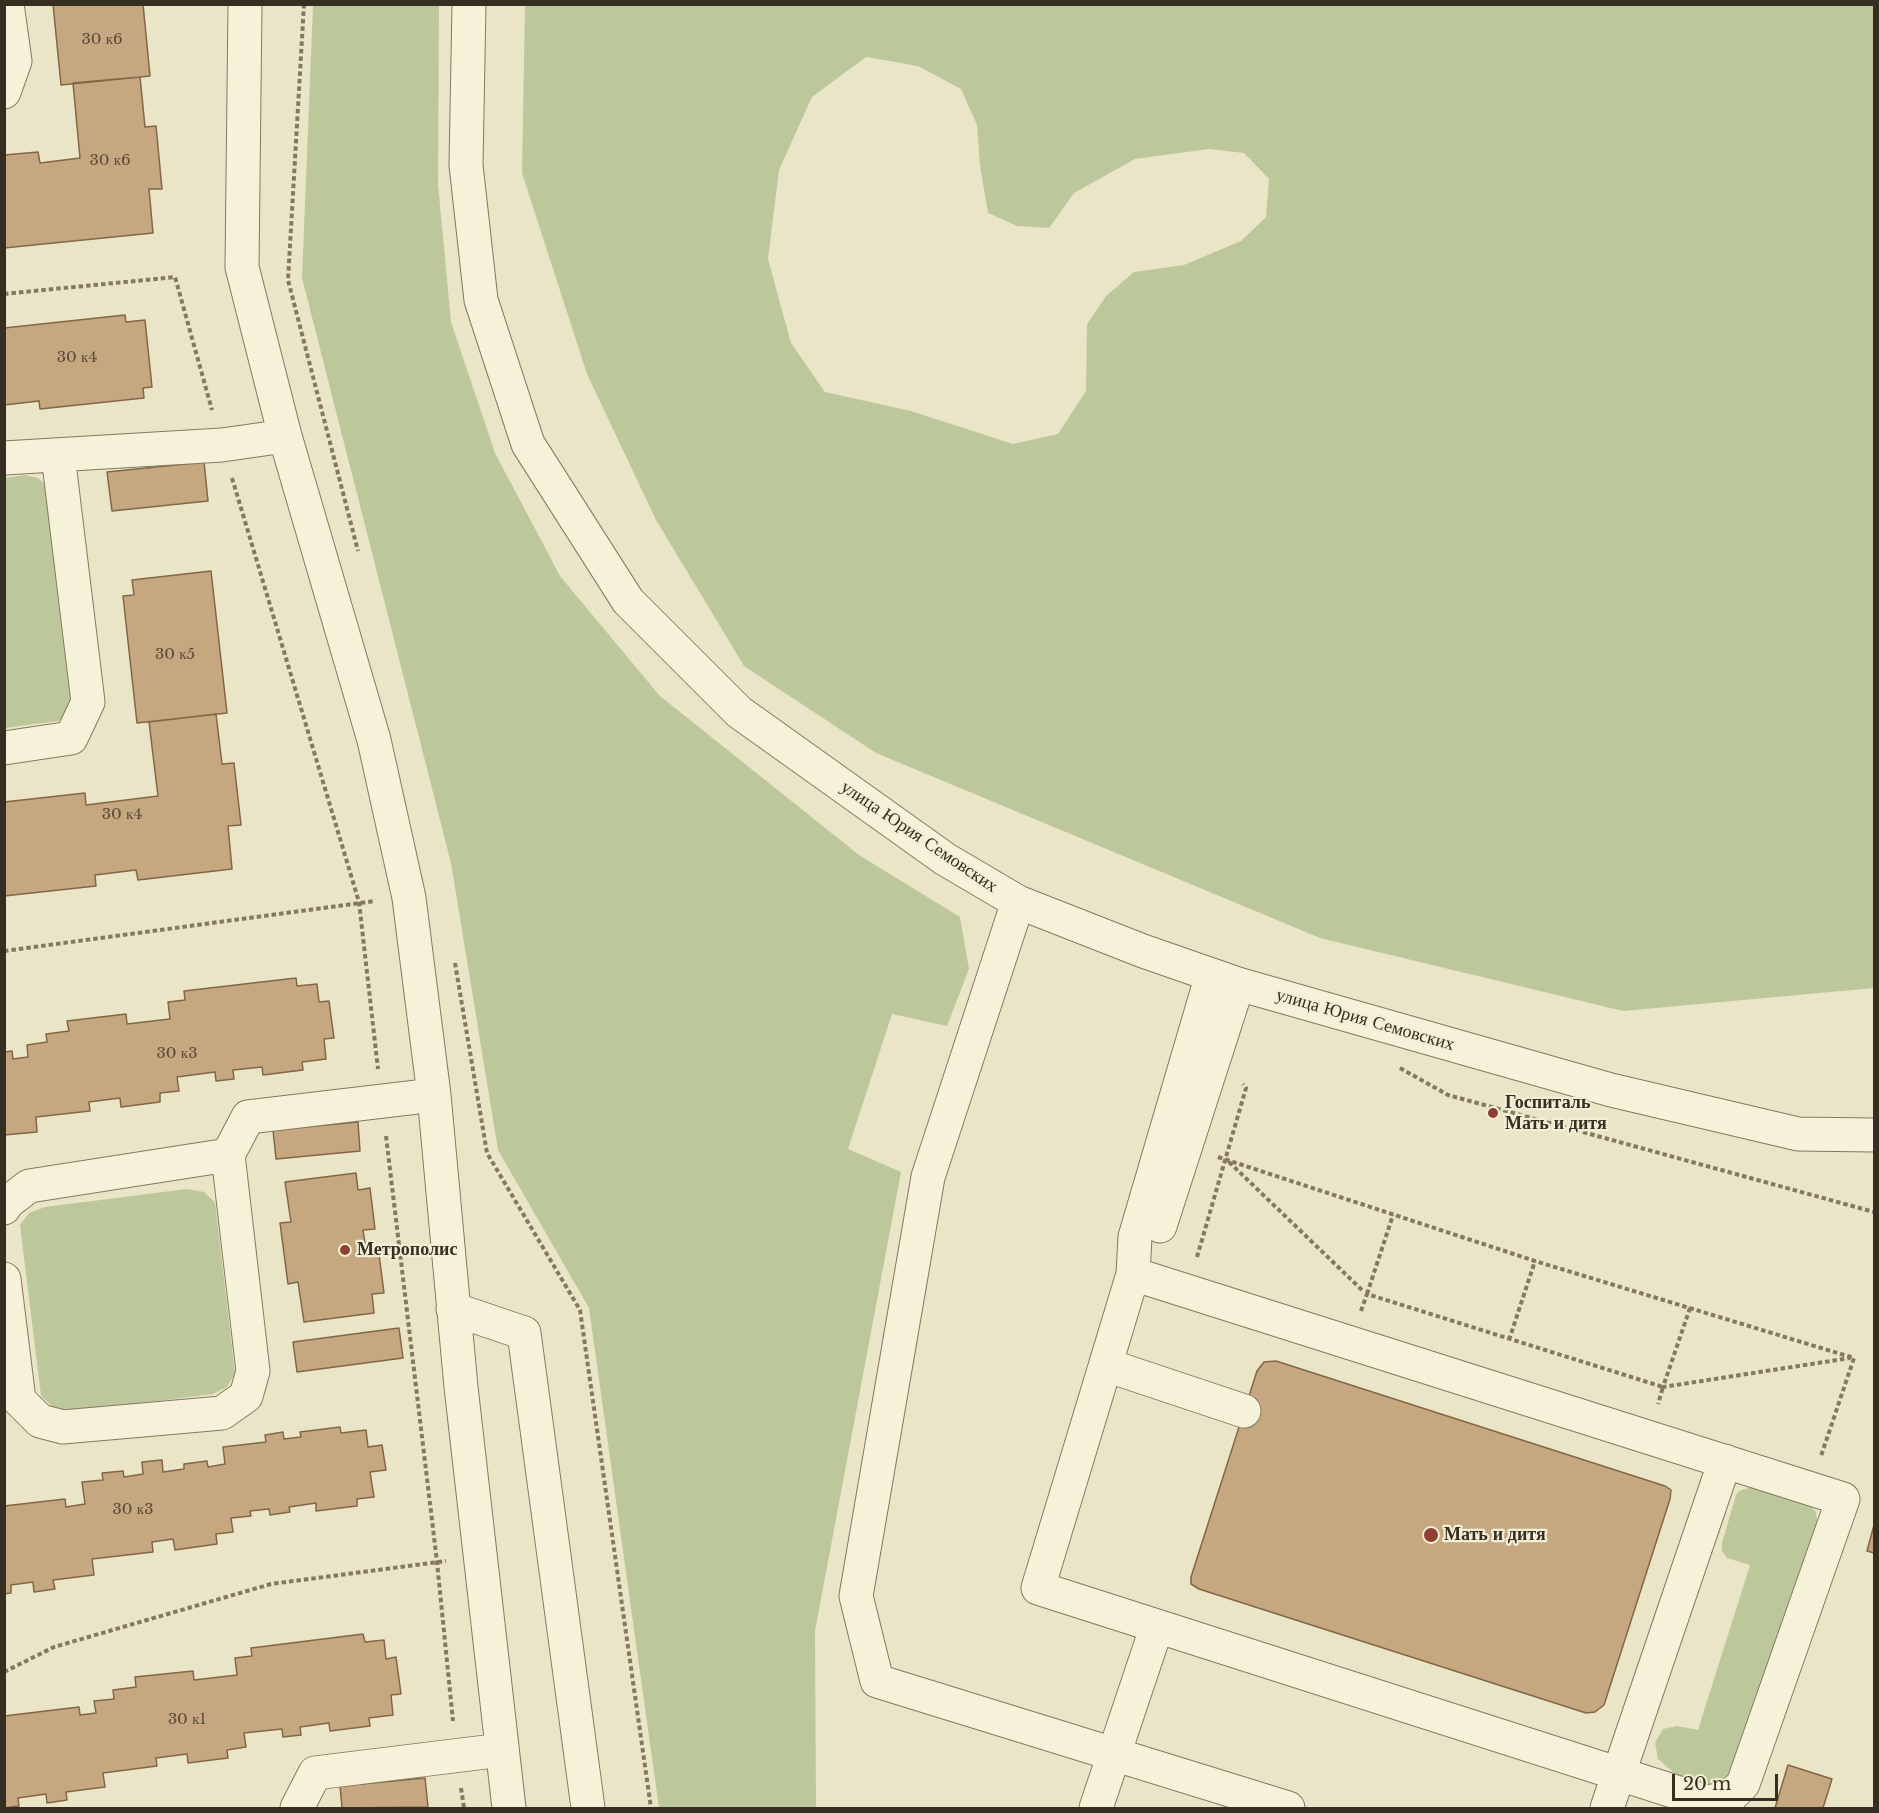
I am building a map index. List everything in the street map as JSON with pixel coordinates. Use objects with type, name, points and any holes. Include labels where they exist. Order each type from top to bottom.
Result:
[{"type":"street","points":[[4,92],[6,92],[15,61],[7,4]]},
{"type":"street","points":[[245,4],[242,267],[285,436],[374,740],[409,898],[434,1095],[453,1309],[509,1809]]},
{"type":"street","name":"улица Юрия Семовских","points":[[470,4],[466,165],[482,300],[528,444],[628,601],[739,712],[945,859],[1018,902],[1143,951],[1225,980],[1633,1095],[1798,1134],[1875,1135]]},
{"type":"street","points":[[4,458],[222,445],[285,436]]},
{"type":"street","points":[[4,748],[71,738],[88,702],[58,455]]},
{"type":"street","points":[[1018,902],[928,1177],[856,1596],[877,1681],[1288,1809]]},
{"type":"street","points":[[1134,1274],[1154,1245],[1186,1146],[1225,980]]},
{"type":"street","points":[[1134,1274],[1843,1499],[1743,1784],[1729,1798],[1707,1802],[1038,1588],[1134,1274],[1135,1237],[1225,980]]},
{"type":"street","points":[[4,1279],[19,1400],[40,1421],[63,1427],[222,1413],[246,1396],[253,1371],[228,1155],[248,1117],[434,1095]]},
{"type":"street","points":[[4,1209],[6,1203],[29,1186],[228,1155]]},
{"type":"street","points":[[453,1309],[524,1333],[588,1809]]},
{"type":"street","points":[[1106,1365],[1244,1411]]},
{"type":"street","points":[[1607,1809],[1725,1461]]},
{"type":"street","points":[[1096,1809],[1157,1626]]},
{"type":"street","points":[[297,1809],[315,1773],[502,1750]]},
{"type":"path","points":[[304,4],[288,280],[360,559]]},
{"type":"path","points":[[4,294],[175,277],[222,445],[359,902],[464,1809]]},
{"type":"path","points":[[4,951],[359,902],[409,898]]},
{"type":"path","points":[[454,954],[487,1153],[580,1310],[651,1809]]},
{"type":"path","points":[[1391,1064],[1448,1095],[1875,1212]]},
{"type":"path","points":[[1196,1262],[1246,1088],[1242,1082]]},
{"type":"path","points":[[1186,1146],[1535,1261],[1854,1358]]},
{"type":"path","points":[[1226,1160],[1362,1290]]},
{"type":"path","points":[[1359,1315],[1394,1215]]},
{"type":"path","points":[[1509,1340],[1535,1261]]},
{"type":"path","points":[[1367,1294],[1663,1387],[1854,1358]]},
{"type":"path","points":[[1657,1408],[1690,1308]]},
{"type":"path","points":[[1818,1466],[1854,1358]]},
{"type":"path","points":[[4,1672],[54,1647],[271,1584],[480,1556]]},
{"type":"green space","points":[[313,5],[439,5],[438,184],[451,322],[495,453],[560,576],[660,696],[859,855],[960,917],[969,969],[947,1026],[892,1014],[848,1149],[901,1172],[815,1631],[816,1808],[659,1808],[589,1308],[498,1150],[451,863],[302,278]]},
{"type":"green space","points":[[525,5],[1874,5],[1874,988],[1623,1011],[1320,938],[876,753],[744,666],[656,520],[587,374],[522,173]],"holes":[[[866,57],[918,66],[961,89],[977,125],[980,166],[988,213],[1017,226],[1049,228],[1074,193],[1135,159],[1209,149],[1244,153],[1269,179],[1266,217],[1241,241],[1184,265],[1134,272],[1106,296],[1087,324],[1086,391],[1058,434],[1013,444],[911,411],[825,392],[791,343],[768,259],[779,170],[812,97]]]},
{"type":"green space","points":[[25,475],[38,478],[47,486],[75,705],[69,716],[58,721],[5,728],[4,478]]},
{"type":"green space","points":[[187,1189],[204,1192],[215,1202],[235,1373],[227,1387],[213,1394],[71,1412],[53,1407],[41,1396],[20,1225],[29,1213],[45,1207]]},
{"type":"green space","points":[[1751,1487],[1802,1497],[1816,1512],[1818,1530],[1730,1782],[1712,1785],[1674,1773],[1658,1759],[1655,1743],[1663,1729],[1677,1726],[1698,1730],[1750,1565],[1727,1558],[1722,1551],[1722,1543],[1736,1495],[1739,1491]]},
{"type":"building","points":[[53,4],[143,4],[150,76],[61,85]]},
{"type":"building","points":[[140,77],[145,127],[156,126],[162,189],[149,189],[153,233],[4,248],[4,155],[38,152],[40,163],[80,158],[73,83]]},
{"type":"building","points":[[125,315],[126,322],[145,320],[152,387],[143,388],[144,398],[40,409],[39,401],[4,405],[4,328]]},
{"type":"building","points":[[204,462],[208,501],[112,511],[107,472]]},
{"type":"building","points":[[211,571],[227,713],[137,723],[123,596],[134,595],[132,580]]},
{"type":"building","points":[[216,714],[222,764],[234,763],[241,825],[228,826],[232,869],[138,880],[136,870],[95,875],[96,886],[4,896],[4,802],[85,793],[86,805],[158,796],[149,722]]},
{"type":"building","points":[[296,978],[297,986],[317,984],[319,1002],[329,1001],[334,1038],[324,1039],[326,1059],[302,1062],[303,1070],[263,1075],[262,1067],[233,1070],[234,1079],[216,1081],[215,1072],[177,1077],[179,1091],[160,1093],[160,1102],[121,1107],[120,1098],[89,1102],[90,1111],[36,1117],[37,1132],[4,1135],[4,1052],[12,1051],[13,1059],[28,1057],[27,1045],[47,1042],[46,1034],[69,1031],[67,1021],[126,1014],[127,1024],[170,1019],[168,1002],[185,1000],[184,991]]},
{"type":"building","points":[[358,1122],[360,1151],[276,1159],[273,1130]]},
{"type":"building","points":[[356,1173],[358,1190],[370,1188],[375,1229],[363,1230],[367,1256],[379,1254],[384,1293],[372,1294],[374,1313],[304,1322],[298,1282],[288,1284],[280,1223],[291,1222],[285,1182]]},
{"type":"building","points":[[399,1328],[403,1358],[297,1372],[293,1342]]},
{"type":"building","name":"Мать и дитя","points":[[1276,1361],[1665,1486],[1671,1490],[1604,1705],[1595,1712],[1586,1713],[1199,1589],[1191,1584],[1191,1577],[1257,1371],[1264,1362]]},
{"type":"building","points":[[340,1427],[341,1433],[366,1430],[368,1447],[382,1445],[386,1470],[370,1472],[374,1497],[357,1499],[357,1506],[316,1511],[316,1503],[289,1507],[290,1512],[270,1515],[269,1509],[250,1511],[251,1516],[231,1518],[233,1532],[216,1534],[217,1544],[175,1550],[173,1539],[152,1542],[153,1552],[92,1559],[94,1575],[53,1580],[55,1589],[34,1592],[33,1582],[11,1585],[11,1593],[4,1594],[4,1506],[65,1499],[66,1507],[85,1504],[82,1482],[103,1480],[102,1473],[123,1471],[124,1477],[143,1474],[142,1462],[162,1460],[163,1472],[184,1469],[184,1464],[207,1461],[208,1467],[225,1464],[223,1447],[266,1442],[265,1435],[283,1432],[284,1439],[301,1437],[300,1432]]},
{"type":"building","points":[[1874,1525],[1874,1553],[1867,1551]]},
{"type":"building","points":[[363,1634],[365,1642],[384,1640],[386,1659],[396,1657],[401,1694],[391,1695],[393,1715],[369,1718],[370,1726],[330,1731],[329,1723],[300,1727],[301,1735],[283,1737],[282,1729],[244,1733],[246,1747],[227,1750],[228,1758],[188,1763],[187,1754],[156,1758],[157,1766],[103,1773],[105,1787],[66,1792],[67,1800],[47,1803],[46,1794],[18,1798],[19,1806],[4,1808],[4,1716],[79,1707],[80,1715],[96,1713],[94,1701],[114,1699],[113,1690],[136,1687],[135,1677],[193,1671],[194,1680],[237,1675],[235,1658],[252,1656],[251,1648]]},
{"type":"building","points":[[1788,1765],[1832,1779],[1823,1808],[1775,1808]]},
{"type":"building","points":[[425,1778],[428,1807],[342,1808],[340,1786]]},
{"type":"place","name":"Госпиталь Мать и дитя","points":[[1493,1113]]},
{"type":"place","name":"Метрополис","points":[[345,1250]]},
{"type":"place","name":"Мать и дитя","points":[[1431,1535]]}]
